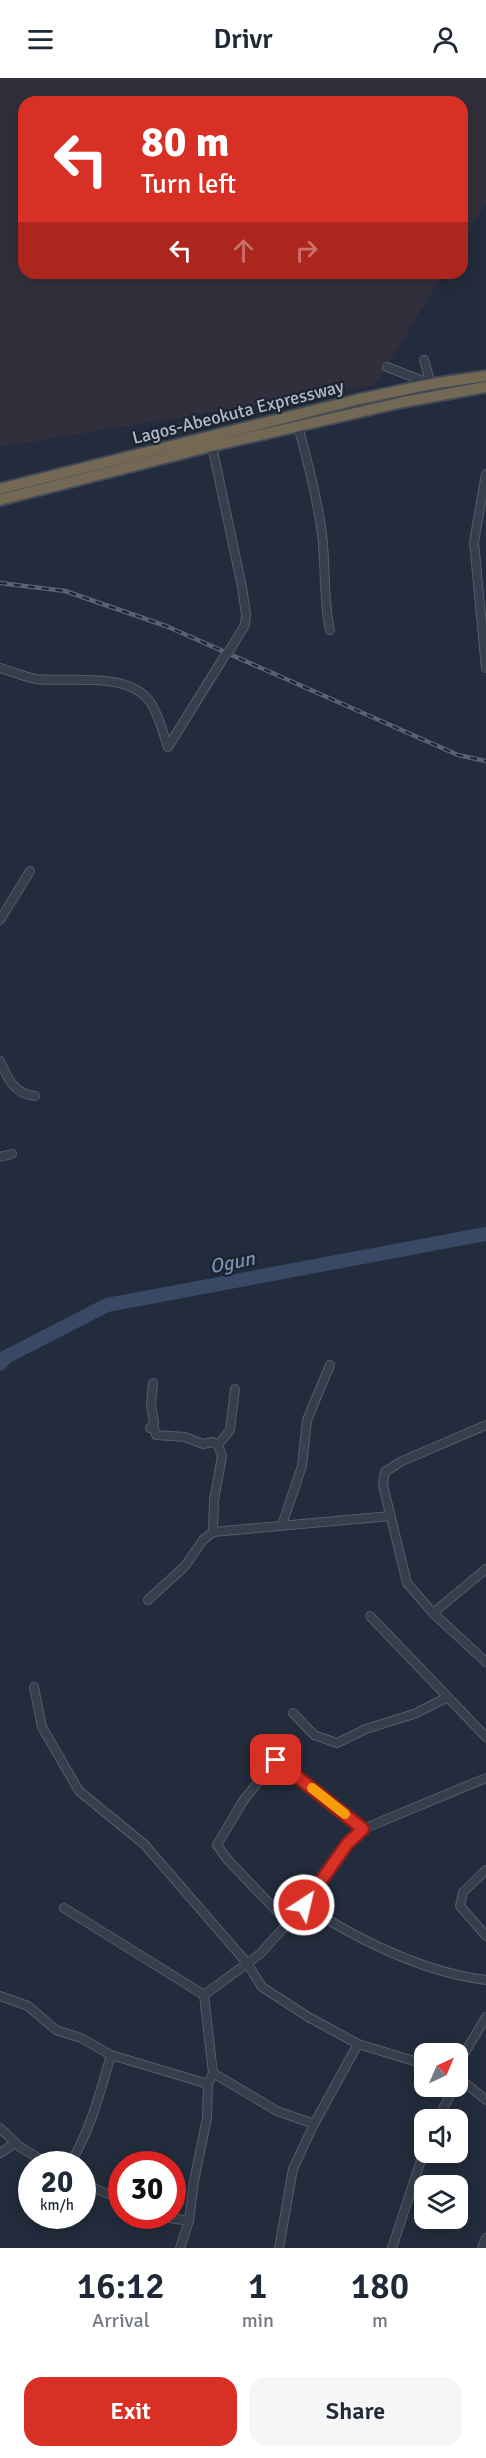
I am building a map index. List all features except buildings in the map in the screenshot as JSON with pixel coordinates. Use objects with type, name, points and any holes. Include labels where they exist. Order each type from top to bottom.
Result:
[{"type":"highway","name":"Lagos-Abeokuta Expressway","points":[[0,489],[279,418],[431,384],[486,376]]},
{"type":"highway","name":"Lagos-Abeokuta Expressway","points":[[0,500],[298,426],[431,396],[486,387]]},
{"type":"street","points":[[424,360],[431,384]]},
{"type":"street","points":[[387,367],[431,384]]},
{"type":"street","points":[[298,426],[317,501],[322,537],[325,606],[330,630]]},
{"type":"street","points":[[0,668],[33,678],[92,680],[117,683],[136,689],[150,702],[168,747],[245,625],[246,614],[242,587],[212,446]]},
{"type":"street","points":[[486,474],[474,542],[486,668]]},
{"type":"street","points":[[0,920],[30,871]]},
{"type":"street","points":[[0,1061],[17,1091],[35,1096]]},
{"type":"street","points":[[0,1157],[12,1154]]},
{"type":"street","points":[[282,1525],[302,1466],[307,1420],[330,1365]]},
{"type":"street","points":[[153,1383],[151,1404],[154,1422],[150,1428],[153,1428],[156,1435],[185,1437],[203,1444],[213,1442],[218,1445],[222,1456],[214,1500],[213,1532]]},
{"type":"street","points":[[218,1445],[230,1430],[235,1389]]},
{"type":"street","points":[[486,1425],[400,1462],[385,1472],[383,1485],[407,1583],[433,1613],[486,1662]]},
{"type":"street","points":[[148,1600],[185,1566],[203,1540],[213,1532],[391,1516]]},
{"type":"street","points":[[433,1613],[486,1569]]},
{"type":"street","points":[[370,1616],[486,1737]]},
{"type":"street","points":[[34,1687],[42,1727],[79,1791],[144,1844],[247,1964],[262,1987],[310,2018],[358,2044],[414,2061]]},
{"type":"street","points":[[293,1713],[314,1736],[337,1743],[366,1729],[414,1714],[448,1697]]},
{"type":"street","points":[[288,1923],[227,1859],[217,1845],[243,1801],[276,1760],[363,1829]]},
{"type":"street","points":[[204,1995],[260,1953],[304,1905],[347,1844],[363,1829],[486,1778]]},
{"type":"street","points":[[486,1870],[463,1892],[460,1906],[486,1936]]},
{"type":"street","points":[[304,1905],[336,1925],[407,1957],[463,1977],[486,1980]]},
{"type":"street","points":[[64,1908],[204,1995]]},
{"type":"street","points":[[180,2248],[189,2221],[194,2181],[207,2118],[208,2084],[213,2073],[204,1995]]},
{"type":"street","points":[[0,1996],[28,2006],[56,2030],[81,2038],[111,2055],[208,2084]]},
{"type":"street","points":[[468,2047],[486,2017]]},
{"type":"street","points":[[279,2248],[293,2169],[314,2124],[358,2044]]},
{"type":"street","points":[[79,2151],[97,2104],[111,2055]]},
{"type":"street","points":[[213,2073],[277,2111],[314,2124]]},
{"type":"street","points":[[468,2088],[486,2100]]},
{"type":"street","points":[[0,2128],[15,2143],[28,2151]]},
{"type":"street","points":[[0,2153],[15,2143]]},
{"type":"street","points":[[392,2248],[420,2163]]},
{"type":"street","points":[[482,2248],[486,2238]]},
{"type":"shaded area","points":[[0,78],[486,78],[486,204],[468,233],[468,96],[18,96],[18,279],[440,279],[375,385],[0,447]]},
{"type":"waterway","name":"Ogun","points":[[0,1364],[6,1357],[107,1305],[486,1234]]},
{"type":"railway","points":[[0,583],[65,591],[166,626],[458,755],[486,761]]},
{"type":"slow traffic","points":[[312,1788],[345,1814]]},
{"type":"route","points":[[276,1760],[363,1829],[347,1844],[304,1905]]}]
